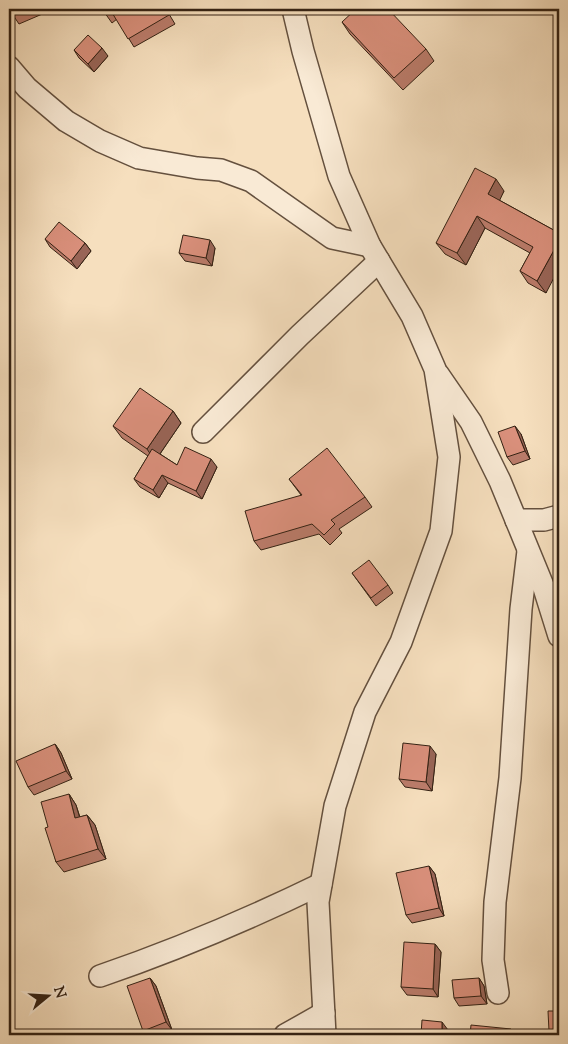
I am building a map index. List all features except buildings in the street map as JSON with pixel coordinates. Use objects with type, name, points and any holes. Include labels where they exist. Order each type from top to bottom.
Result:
[{"type":"street","points":[[293,9],[303,51],[339,176],[375,254],[412,316],[435,369],[471,422],[500,481],[544,588],[559,636]]},
{"type":"street","points":[[9,67],[27,88],[66,121],[100,141],[139,158],[221,170],[251,180],[332,238],[375,254]]},
{"type":"street","points":[[203,432],[300,335],[375,254]]},
{"type":"street","points":[[325,1035],[318,902],[335,806],[365,712],[401,642],[441,531],[449,457],[435,369]]},
{"type":"street","points":[[516,520],[544,520],[559,516]]},
{"type":"street","points":[[498,993],[493,960],[495,902],[510,778],[521,609],[528,551]]},
{"type":"street","points":[[100,976],[188,944],[321,884]]},
{"type":"street","points":[[285,1035],[296,1027],[324,1013]]}]
